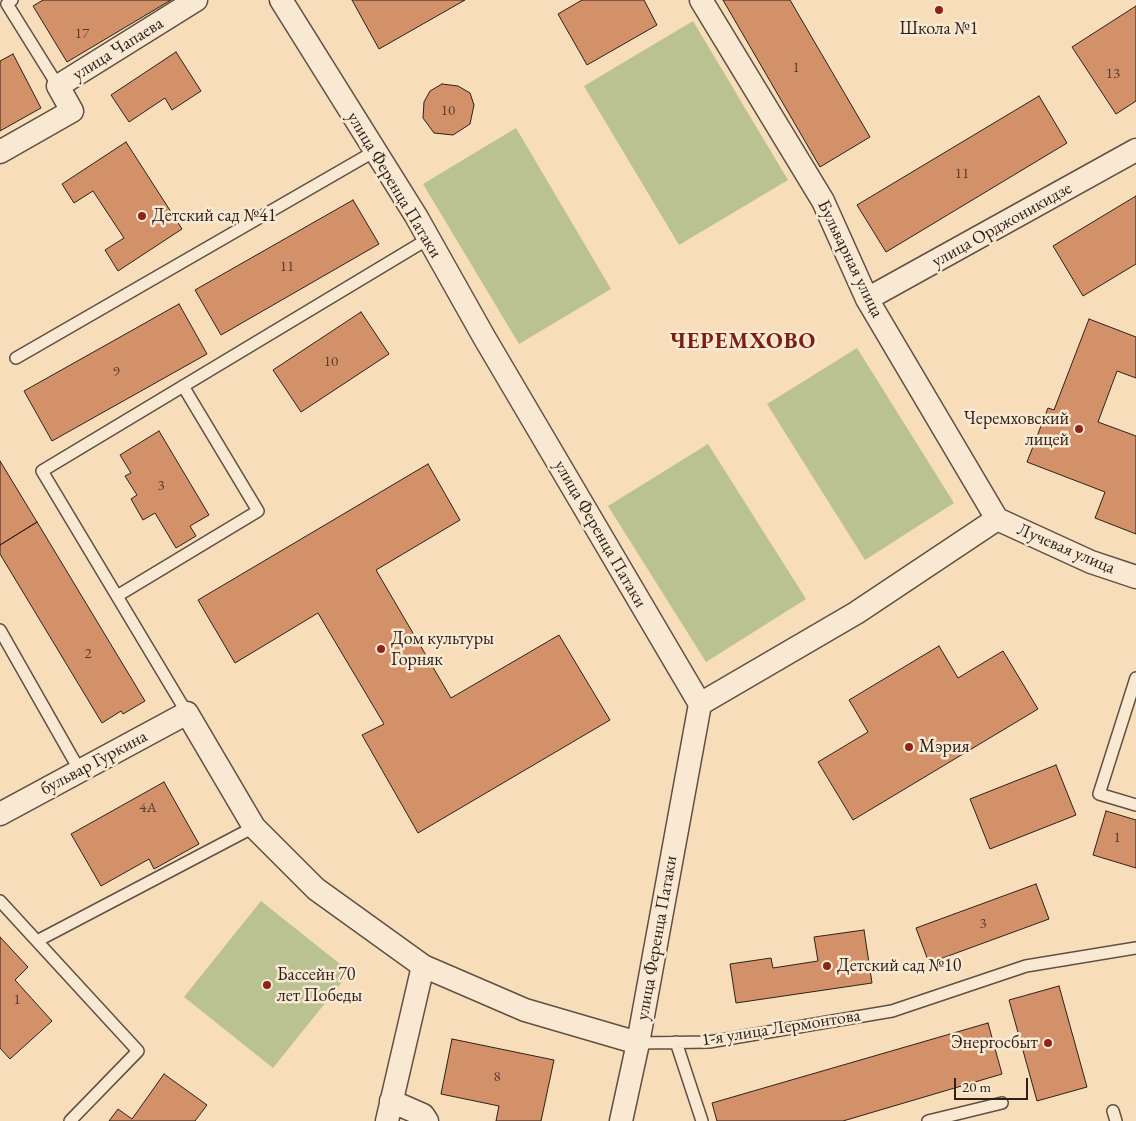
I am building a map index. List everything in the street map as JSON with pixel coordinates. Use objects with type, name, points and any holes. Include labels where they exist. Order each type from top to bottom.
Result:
[{"type":"street","name":"улица Чапаева","points":[[0,152],[72,111],[58,86],[196,0]]},
{"type":"street","name":"улица Ференца Патаки","points":[[281,0],[428,239],[700,704],[638,1043],[621,1121]]},
{"type":"street","name":"Бульварная улица","points":[[701,0],[823,201],[867,299],[998,519]]},
{"type":"street","name":"улица Орджоникидзе","points":[[867,299],[1136,150]]},
{"type":"street","points":[[700,704],[856,613],[998,519]]},
{"type":"street","name":"Лучевая улица","points":[[998,519],[1091,562],[1136,577]]},
{"type":"street","name":"бульвар Гуркина","points":[[0,814],[187,713]]},
{"type":"street","name":"1-я улица Лермонтова","points":[[187,713],[254,827],[316,889],[423,966],[525,1010],[638,1043]]},
{"type":"street","points":[[423,966],[389,1111],[423,1115],[427,1121]]},
{"type":"lane","points":[[12,0],[7,4],[58,86]]},
{"type":"lane","points":[[16,358],[375,151]]},
{"type":"lane","points":[[187,713],[42,472],[428,239]]},
{"type":"lane","points":[[117,596],[258,511],[183,386]]},
{"type":"lane","points":[[0,630],[80,771]]},
{"type":"lane","points":[[1135,685],[1099,794],[1136,805]]},
{"type":"lane","points":[[37,941],[254,827]]},
{"type":"lane","points":[[0,901],[138,1051],[70,1121]]},
{"type":"lane","name":"1-я улица Лермонтова","points":[[638,1043],[709,1042],[892,1010],[1026,966],[1136,948]]},
{"type":"lane","points":[[676,1042],[702,1121]]},
{"type":"lane","points":[[928,1121],[1002,1103]]},
{"type":"green space","points":[[693,21],[788,180],[679,245],[584,86]]},
{"type":"green space","points":[[516,128],[611,289],[519,344],[423,184]]},
{"type":"green space","points":[[857,348],[954,503],[865,560],[767,404]]},
{"type":"green space","points":[[708,444],[806,599],[706,662],[608,506]]},
{"type":"green space","name":"Бассейн 70 лет Победы","points":[[261,901],[350,972],[273,1068],[184,997]]},
{"type":"building","points":[[43,0],[171,0],[67,62],[33,6]]},
{"type":"building","points":[[352,0],[465,0],[379,49]]},
{"type":"building","points":[[582,0],[644,0],[657,25],[587,65],[558,14]]},
{"type":"building","points":[[723,0],[790,0],[870,137],[820,167]]},
{"type":"building","points":[[1136,6],[1136,101],[1116,114],[1072,47]]},
{"type":"building","points":[[176,52],[201,91],[172,110],[165,98],[129,122],[111,95]]},
{"type":"building","points":[[13,54],[41,108],[0,131],[0,61]]},
{"type":"building","points":[[442,84],[458,86],[470,93],[474,105],[470,124],[453,135],[434,133],[423,118],[424,102],[430,91]]},
{"type":"building","points":[[1039,96],[1067,143],[886,252],[857,205]]},
{"type":"building","name":"Детский сад №41","points":[[126,142],[182,229],[118,271],[105,250],[124,238],[93,191],[74,203],[62,184]]},
{"type":"building","points":[[1136,196],[1136,264],[1083,296],[1053,246]]},
{"type":"building","points":[[353,200],[379,244],[221,335],[195,290]]},
{"type":"building","points":[[179,304],[207,354],[52,441],[24,391]]},
{"type":"building","points":[[361,312],[389,354],[301,412],[273,370]]},
{"type":"building","name":"Черемховский лицей","points":[[1089,319],[1136,337],[1136,378],[1117,371],[1098,422],[1136,436],[1136,534],[1095,518],[1105,492],[1027,462],[1048,408],[1054,410]]},
{"type":"building","points":[[159,431],[209,515],[190,526],[196,536],[176,548],[155,513],[143,520],[131,499],[137,495],[125,476],[131,473],[120,455]]},
{"type":"building","points":[[0,461],[37,522],[0,545]]},
{"type":"building","name":"Дом культуры Горняк","points":[[428,464],[460,520],[376,570],[451,698],[559,635],[610,720],[418,833],[362,735],[384,724],[318,613],[235,663],[198,600]]},
{"type":"building","points":[[37,522],[145,701],[123,714],[121,711],[102,723],[0,554],[0,545]]},
{"type":"building","name":"Мэрия","points":[[939,646],[958,678],[1003,651],[1038,709],[853,820],[818,762],[868,732],[849,700]]},
{"type":"building","points":[[1056,765],[1076,815],[990,849],[970,799]]},
{"type":"building","points":[[164,782],[199,844],[154,869],[149,859],[101,886],[71,834]]},
{"type":"building","points":[[1106,811],[1136,820],[1136,868],[1093,855]]},
{"type":"building","points":[[1036,884],[1049,919],[929,963],[916,928]]},
{"type":"building","name":"Детский сад №10","points":[[864,930],[872,983],[736,1003],[730,964],[771,958],[773,968],[818,961],[814,937]]},
{"type":"building","points":[[0,937],[28,967],[15,980],[52,1021],[10,1059],[0,1048]]},
{"type":"building","name":"Энергосбыт","points":[[1059,986],[1087,1087],[1037,1101],[1009,1000]]},
{"type":"building","points":[[988,1023],[1002,1074],[843,1121],[717,1121],[712,1103]]},
{"type":"building","points":[[452,1039],[554,1060],[541,1121],[496,1121],[499,1106],[441,1094]]},
{"type":"building","points":[[164,1074],[207,1105],[195,1121],[109,1121],[118,1109],[132,1119]]},
{"type":"place","name":"Школа №1","points":[[939,10]]},
{"type":"place","name":"Детский сад №41","points":[[142,216]]},
{"type":"place","name":"Черемховский лицей","points":[[1079,429]]},
{"type":"place","name":"Дом культуры Горняк","points":[[381,649]]},
{"type":"place","name":"Мэрия","points":[[909,747]]},
{"type":"place","name":"Детский сад №10","points":[[827,966]]},
{"type":"place","name":"Бассейн 70 лет Победы","points":[[267,985]]},
{"type":"place","name":"Энергосбыт","points":[[1048,1043]]},
{"type":"district","name":"ЧЕРЕМХОВО","points":[[743,342]]}]
